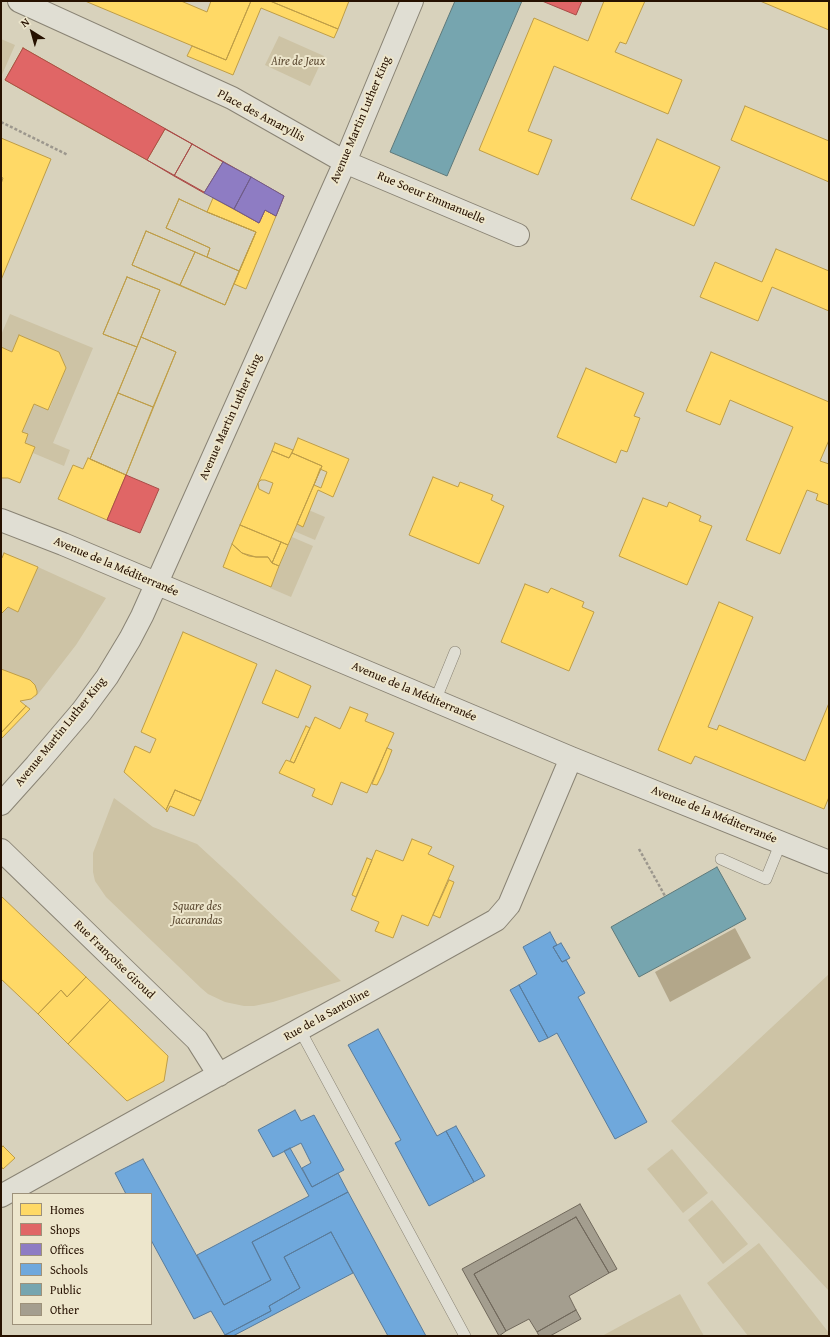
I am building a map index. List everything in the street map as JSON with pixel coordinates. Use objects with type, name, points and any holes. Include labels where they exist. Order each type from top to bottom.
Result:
[{"type":"street","points":[[19,1],[52,8]]},
{"type":"street","name":"Avenue Martin Luther King","points":[[1,804],[82,711],[107,677],[130,639],[345,162],[412,1]]},
{"type":"street","name":"Place des Amaryllis","points":[[52,8],[175,72],[232,98],[345,162]]},
{"type":"street","name":"Rue Soeur Emmanuelle","points":[[345,162],[518,235]]},
{"type":"street","name":"Avenue de la Méditerranée","points":[[1,520],[63,544],[571,758],[829,862]]},
{"type":"street","name":"Rue de la Santoline","points":[[1,1196],[496,920],[509,905],[571,758]]},
{"type":"street","name":"Rue Françoise Giroud","points":[[1,850],[197,1040],[219,1075]]},
{"type":"lane","points":[[435,701],[455,652]]},
{"type":"lane","points":[[721,859],[766,879],[781,842]]},
{"type":"lane","points":[[300,1030],[465,1336]]},
{"type":"path","points":[[1,122],[68,155]]},
{"type":"path","points":[[639,849],[665,896]]},
{"type":"green space","name":"Aire de Jeux","points":[[279,36],[324,56],[310,86],[265,65]]},
{"type":"green space","points":[[1,39],[15,45],[1,77]]},
{"type":"green space","points":[[10,314],[93,348],[53,443],[70,450],[64,466],[33,453],[35,447],[25,443],[28,435],[22,432],[34,404],[49,410],[66,368],[59,352],[19,335],[12,352],[1,347],[1,335]]},
{"type":"green space","points":[[304,508],[325,517],[315,540],[294,531]]},
{"type":"green space","points":[[292,537],[313,546],[291,597],[270,588]]},
{"type":"green space","points":[[38,567],[106,598],[76,645],[35,698],[37,691],[35,685],[31,681],[1,669],[1,614],[8,607],[18,612]]},
{"type":"green space","name":"Square des Jacarandas","points":[[114,798],[153,827],[197,844],[341,981],[273,1002],[254,1006],[244,1006],[225,1002],[208,994],[106,897],[95,881],[93,872],[93,853]]},
{"type":"green space","points":[[829,974],[829,1291],[671,1121]]},
{"type":"green space","points":[[672,1149],[708,1193],[683,1213],[647,1169]]},
{"type":"green space","points":[[712,1200],[748,1244],[723,1264],[688,1220]]},
{"type":"green space","points":[[759,1243],[829,1333],[829,1336],[748,1336],[707,1283]]},
{"type":"green space","points":[[680,1294],[704,1336],[602,1336],[624,1324]]},
{"type":"shaded area","points":[[735,928],[751,958],[670,1002],[655,972]]},
{"type":"building: Homes","points":[[85,1],[181,1],[207,12],[211,1],[251,1],[226,60]]},
{"type":"building: Homes","points":[[251,1],[270,1],[338,29],[334,38],[261,8],[233,75],[187,56],[192,46],[226,60]]},
{"type":"building: Homes","points":[[270,1],[349,1],[338,29]]},
{"type":"building: Homes","points":[[604,1],[645,1],[626,44],[620,42],[615,52],[682,80],[668,114],[554,66],[528,131],[552,140],[538,175],[479,150],[534,18],[588,41]]},
{"type":"building: Homes","points":[[760,1],[829,1],[829,30]]},
{"type":"building: Homes","points":[[23,48],[81,81],[63,113],[5,80]]},
{"type":"building: Homes","points":[[81,81],[125,106],[106,137],[63,113]]},
{"type":"building: Homes","points":[[125,106],[165,129],[147,160],[106,137]]},
{"type":"building: Homes","points":[[745,106],[829,141],[829,182],[731,140]]},
{"type":"building: Homes","points":[[1,138],[51,159],[1,280],[1,184],[3,178],[1,177]]},
{"type":"building: Homes","points":[[657,139],[720,167],[694,226],[631,199]]},
{"type":"building: Homes","points":[[213,198],[259,223],[265,210],[276,216],[246,289],[234,284],[256,232],[207,212]]},
{"type":"building: Homes","points":[[179,199],[256,232],[225,305],[132,265],[146,231],[207,257],[210,248],[166,228]]},
{"type":"building: Homes","points":[[179,199],[256,232],[239,271],[207,257],[210,248],[166,228]]},
{"type":"building: Homes","points":[[146,231],[195,252],[180,285],[132,265]]},
{"type":"building: Homes","points":[[776,249],[829,271],[829,311],[772,287],[758,321],[700,297],[715,262],[762,282]]},
{"type":"building: Homes","points":[[195,252],[239,271],[225,305],[180,285]]},
{"type":"building: Homes","points":[[127,277],[160,290],[141,337],[176,352],[126,475],[90,459],[137,347],[103,334]]},
{"type":"building: Homes","points":[[127,277],[160,290],[137,347],[103,334]]},
{"type":"building: Homes","points":[[19,335],[59,352],[66,368],[48,410],[34,404],[22,432],[28,434],[25,443],[35,447],[20,483],[8,478],[1,478],[1,347],[12,352]]},
{"type":"building: Homes","points":[[141,337],[176,352],[153,407],[118,393]]},
{"type":"building: Homes","points":[[711,352],[829,402],[829,440],[820,461],[829,464],[829,505],[816,500],[818,494],[807,490],[780,554],[746,540],[793,427],[730,400],[720,425],[686,411]]},
{"type":"building: Homes","points":[[586,368],[644,393],[634,416],[640,418],[627,452],[621,450],[616,463],[557,437]]},
{"type":"building: Homes","points":[[118,393],[153,407],[126,475],[90,459]]},
{"type":"building: Homes","points":[[298,438],[349,459],[333,497],[318,490],[303,527],[297,524],[322,466],[292,453]]},
{"type":"building: Homes","points":[[275,443],[293,450],[289,458],[272,451]]},
{"type":"building: Homes","points":[[272,451],[289,458],[292,453],[322,466],[288,545],[240,525]]},
{"type":"building: Homes","points":[[88,458],[126,475],[107,520],[58,499],[73,465],[83,469]]},
{"type":"building: Homes","points":[[320,469],[327,472],[321,488],[314,485]]},
{"type":"building: Homes","points":[[433,477],[458,487],[460,482],[493,495],[491,500],[504,506],[479,564],[409,535]]},
{"type":"building: Homes","points":[[261,480],[273,483],[269,494],[259,489],[258,483]]},
{"type":"building: Homes","points":[[643,498],[667,507],[669,502],[701,516],[699,521],[712,526],[687,585],[619,556]]},
{"type":"building: Homes","points":[[240,525],[281,542],[272,563],[268,557],[249,556],[242,553],[232,544]]},
{"type":"building: Homes","points":[[281,542],[288,545],[279,566],[272,563]]},
{"type":"building: Homes","points":[[232,544],[242,553],[256,557],[268,557],[272,563],[279,566],[271,587],[223,567]]},
{"type":"building: Homes","points":[[4,553],[38,567],[18,612],[8,607],[1,614],[1,558]]},
{"type":"building: Homes","points":[[525,584],[548,593],[551,588],[584,602],[582,607],[594,612],[569,671],[501,642]]},
{"type":"building: Homes","points":[[719,602],[753,617],[708,727],[717,730],[719,725],[805,761],[829,703],[829,797],[824,809],[695,756],[691,764],[658,750]]},
{"type":"building: Homes","points":[[183,632],[257,664],[201,801],[175,790],[166,810],[124,772],[135,746],[150,753],[156,739],[141,732]]},
{"type":"building: Homes","points":[[1,669],[30,680],[35,685],[37,694],[31,699],[20,701],[26,706],[1,733]]},
{"type":"building: Homes","points":[[276,670],[311,686],[298,718],[262,703]]},
{"type":"building: Homes","points":[[26,706],[30,709],[1,739],[1,733]]},
{"type":"building: Homes","points":[[350,707],[368,714],[365,721],[394,733],[367,793],[341,782],[332,805],[312,796],[315,789],[279,773],[286,760],[294,763],[315,717],[340,729]]},
{"type":"building: Homes","points":[[306,726],[310,728],[294,763],[290,761]]},
{"type":"building: Homes","points":[[387,748],[392,750],[383,773],[377,785],[372,784]]},
{"type":"building: Homes","points":[[175,790],[201,801],[194,816],[170,806],[167,812],[166,810]]},
{"type":"building: Homes","points":[[412,839],[432,847],[428,854],[454,866],[428,926],[402,915],[393,938],[375,931],[379,922],[351,910],[376,850],[403,861]]},
{"type":"building: Homes","points":[[367,858],[372,860],[356,897],[352,895]]},
{"type":"building: Homes","points":[[449,880],[454,882],[440,918],[433,915]]},
{"type":"building: Homes","points":[[1,896],[86,977],[67,997],[61,990],[38,1014],[1,979]]},
{"type":"building: Homes","points":[[86,977],[110,1000],[68,1044],[38,1014],[61,990],[67,997]]},
{"type":"building: Homes","points":[[110,1000],[168,1056],[164,1081],[127,1101],[68,1044]]},
{"type":"building: Homes","points":[[3,1146],[15,1158],[3,1169],[1,1166],[1,1148]]},
{"type":"building: Shops","points":[[542,1],[582,1],[576,15]]},
{"type":"building: Shops","points":[[23,48],[284,196],[276,216],[265,210],[259,223],[5,80]]},
{"type":"building: Shops","points":[[165,129],[192,144],[174,176],[147,160]]},
{"type":"building: Shops","points":[[192,144],[223,162],[204,193],[174,176]]},
{"type":"building: Shops","points":[[126,475],[159,489],[140,533],[107,520]]},
{"type":"building: Offices","points":[[223,162],[251,177],[234,209],[204,193]]},
{"type":"building: Offices","points":[[251,177],[284,196],[276,216],[265,210],[259,223],[234,209]]},
{"type":"building: Schools","points":[[550,932],[557,945],[553,947],[562,962],[566,960],[585,993],[578,997],[647,1122],[615,1139],[557,1033],[548,1038],[519,985],[537,974],[523,947]]},
{"type":"building: Schools","points":[[561,943],[570,958],[562,962],[553,947]]},
{"type":"building: Schools","points":[[519,985],[548,1038],[539,1042],[510,990]]},
{"type":"building: Schools","points":[[378,1029],[437,1136],[446,1131],[474,1182],[429,1206],[395,1143],[401,1140],[348,1045]]},
{"type":"building: Schools","points":[[295,1110],[301,1121],[314,1115],[344,1170],[312,1187],[302,1168],[311,1163],[301,1143],[273,1157],[258,1130]]},
{"type":"building: Schools","points":[[456,1126],[485,1176],[474,1182],[446,1131]]},
{"type":"building: Schools","points":[[290,1148],[312,1187],[338,1173],[348,1192],[252,1242],[271,1280],[224,1305],[197,1255],[309,1196],[284,1151]]},
{"type":"building: Schools","points":[[143,1159],[224,1305],[271,1280],[252,1242],[348,1192],[426,1336],[388,1336],[331,1232],[284,1257],[300,1288],[269,1306],[271,1311],[225,1335],[211,1311],[194,1319],[152,1242],[152,1193],[125,1193],[115,1173]]},
{"type":"building: Schools","points":[[331,1232],[353,1273],[233,1336],[225,1336],[271,1311],[269,1306],[300,1288],[284,1257]]},
{"type":"building: Public","points":[[455,1],[522,1],[447,176],[390,152]]},
{"type":"building: Public","points":[[717,867],[746,919],[639,977],[611,927]]},
{"type":"building: Other","points":[[580,1204],[617,1269],[609,1273],[576,1217],[474,1274],[506,1331],[499,1336],[462,1269]]},
{"type":"building: Other","points":[[576,1217],[609,1273],[569,1296],[576,1310],[537,1332],[529,1319],[506,1331],[474,1274]]},
{"type":"building: Other","points":[[576,1310],[581,1319],[550,1336],[539,1336],[537,1332]]}]
